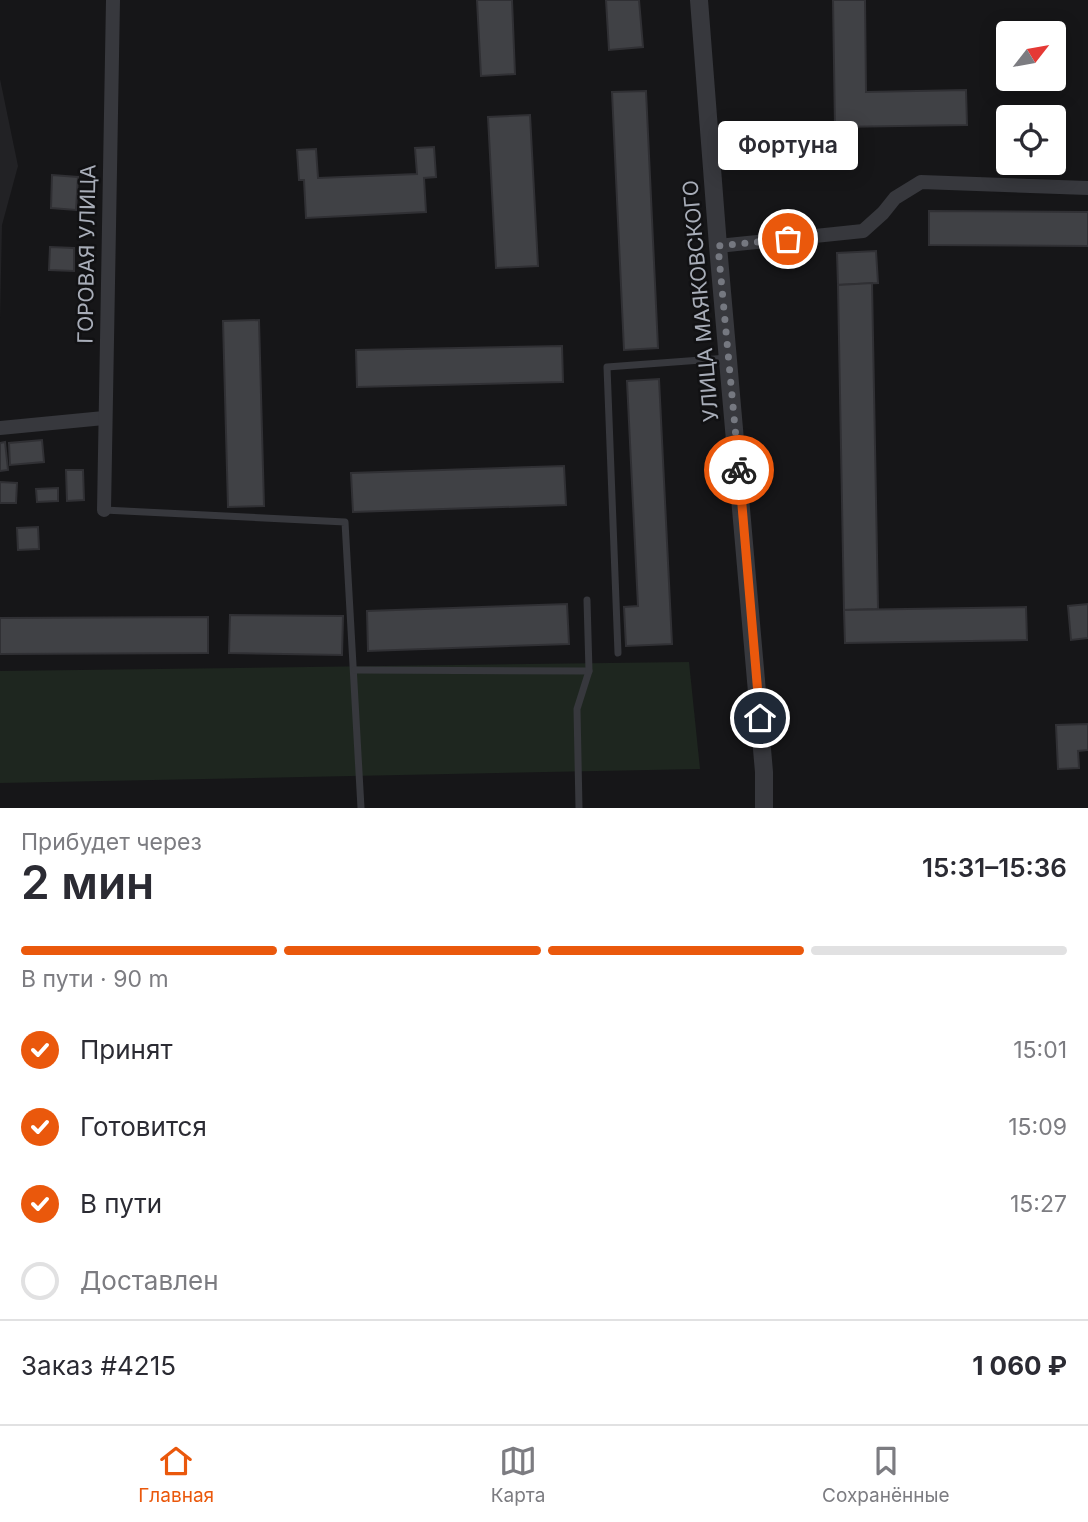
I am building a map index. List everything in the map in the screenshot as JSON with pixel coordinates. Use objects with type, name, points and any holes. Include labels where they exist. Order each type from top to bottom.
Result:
[{"type":"street","name":"ГОРОВАЯ УЛИЦА","points":[[104,510],[113,0]]},
{"type":"street","name":"УЛИЦА МАЯКОВСКОГО","points":[[699,0],[763,758],[764,808]]},
{"type":"street","points":[[718,246],[863,232],[883,214],[895,198],[921,182],[1088,188]]},
{"type":"street","points":[[0,428],[104,418]]},
{"type":"lane","points":[[618,653],[607,367],[728,358]]},
{"type":"lane","points":[[104,510],[345,522],[361,808]]},
{"type":"lane","points":[[579,808],[577,709],[589,671],[587,600]]},
{"type":"lane","points":[[355,670],[589,671]]},
{"type":"shaded area","points":[[0,79],[18,166],[2,225],[0,320]]},
{"type":"shaded area","points":[[689,662],[700,769],[0,783],[0,671]]},
{"type":"building","points":[[477,0],[512,0],[515,74],[481,76]]},
{"type":"building","points":[[606,0],[639,0],[643,47],[609,50]]},
{"type":"building","points":[[833,0],[865,0],[866,92],[966,90],[967,125],[835,127]]},
{"type":"building","points":[[646,91],[658,348],[624,350],[612,92]]},
{"type":"building","points":[[530,115],[538,266],[496,268],[488,117]]},
{"type":"building","points":[[434,147],[436,177],[424,178],[426,212],[306,218],[304,180],[299,180],[297,150],[316,149],[318,178],[417,174],[415,148]]},
{"type":"building","points":[[52,175],[78,177],[76,210],[51,208]]},
{"type":"building","points":[[929,211],[1088,212],[1088,246],[929,245]]},
{"type":"building","points":[[50,247],[74,248],[74,271],[49,270]]},
{"type":"building","points":[[876,251],[878,283],[838,285],[837,253]]},
{"type":"building","points":[[872,283],[878,609],[844,610],[838,285]]},
{"type":"building","points":[[259,320],[264,506],[228,507],[223,321]]},
{"type":"building","points":[[562,346],[563,382],[357,387],[356,350]]},
{"type":"building","points":[[659,379],[672,644],[626,646],[624,607],[638,606],[627,381]]},
{"type":"building","points":[[42,440],[44,462],[10,465],[9,443]]},
{"type":"building","points":[[5,442],[8,470],[0,471],[0,443]]},
{"type":"building","points":[[564,466],[566,505],[353,512],[351,473]]},
{"type":"building","points":[[66,470],[83,470],[84,500],[67,501]]},
{"type":"building","points":[[0,482],[17,483],[16,503],[0,503]]},
{"type":"building","points":[[58,488],[58,501],[37,502],[36,489]]},
{"type":"building","points":[[38,527],[39,549],[18,550],[17,528]]},
{"type":"building","points":[[567,604],[569,644],[368,651],[367,611]]},
{"type":"building","points":[[1088,604],[1088,638],[1071,640],[1068,606]]},
{"type":"building","points":[[1026,607],[1027,640],[845,643],[844,610]]},
{"type":"building","points":[[230,615],[343,616],[342,655],[229,653]]},
{"type":"building","points":[[208,617],[208,653],[0,654],[0,618]]},
{"type":"building","points":[[1088,724],[1088,750],[1078,751],[1079,768],[1058,769],[1056,725]]},
{"type":"way so far","points":[[739,470],[718,246],[788,239]]},
{"type":"place","name":"Фортуна","points":[[788,239]]},
{"type":"route","points":[[739,470],[760,718]]}]
